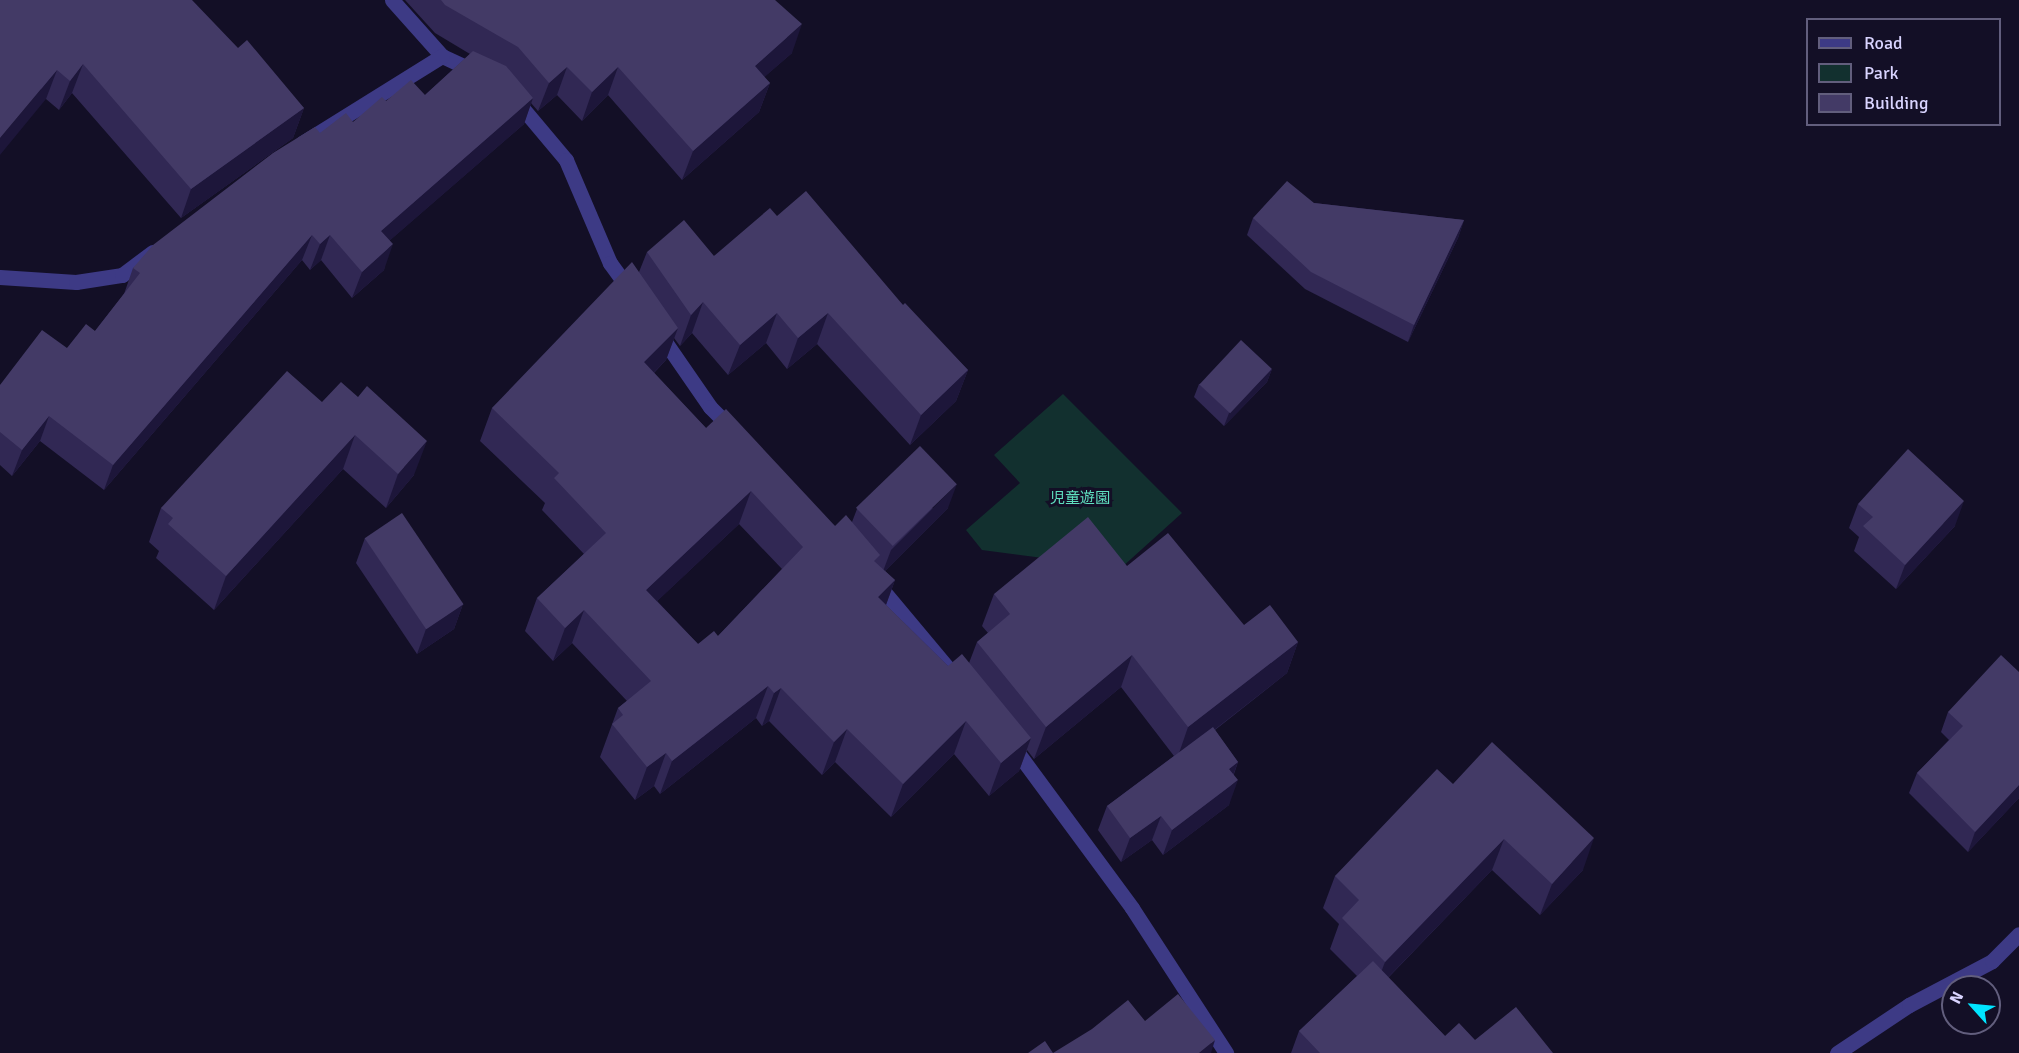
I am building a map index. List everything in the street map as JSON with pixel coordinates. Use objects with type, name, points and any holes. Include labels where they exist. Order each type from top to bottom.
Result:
[{"type":"street","points":[[393,0],[442,56],[498,82],[567,160],[610,262],[637,301]]},
{"type":"street","points":[[287,153],[442,56]]},
{"type":"street","points":[[0,277],[76,282],[122,275],[167,240]]},
{"type":"street","points":[[650,320],[710,407],[742,440]]},
{"type":"street","points":[[863,567],[961,684]]},
{"type":"street","points":[[999,730],[1132,908],[1226,1053]]},
{"type":"street","points":[[1837,1053],[1909,1005],[1992,961],[2019,934]]},
{"type":"green space","name":"児童遊園","points":[[1063,394],[1182,513],[1121,568],[982,550],[966,530],[1020,483],[994,455]]},
{"type":"building","points":[[0,0],[192,0],[238,48],[247,40],[304,108],[191,189],[83,64],[70,81],[57,70],[0,138]]},
{"type":"building","points":[[441,0],[775,0],[802,24],[755,66],[770,83],[693,151],[618,67],[592,92],[567,67],[549,83],[518,47],[445,5]]},
{"type":"building","points":[[473,51],[506,66],[533,98],[381,231],[393,244],[362,272],[330,235],[320,244],[312,235],[113,465],[49,416],[22,450],[0,432],[0,385],[42,330],[67,348],[86,324],[95,331],[140,273],[133,268],[153,245],[273,153],[315,127],[320,133],[346,113],[353,122],[382,97],[386,101],[411,80],[425,95]]},
{"type":"building","points":[[1287,181],[1314,203],[1464,220],[1414,325],[1311,272],[1253,218]]},
{"type":"building","points":[[806,191],[903,305],[905,303],[968,370],[921,415],[828,313],[798,338],[777,313],[740,345],[703,302],[691,315],[647,252],[684,220],[714,256],[770,208],[777,216]]},
{"type":"building","points":[[632,262],[678,328],[644,362],[706,428],[726,409],[835,526],[846,515],[880,555],[874,561],[895,580],[878,597],[948,666],[962,654],[1031,738],[1001,763],[966,721],[903,784],[847,729],[834,742],[781,688],[774,693],[768,686],[672,761],[666,753],[647,767],[612,724],[623,715],[618,708],[651,681],[584,610],[565,628],[537,598],[606,533],[554,478],[559,473],[492,408]],"holes":[[[751,491],[803,547],[718,636],[714,631],[698,644],[646,590]]]},
{"type":"building","points":[[1241,340],[1272,369],[1230,413],[1199,385]]},
{"type":"building","points":[[287,371],[322,402],[341,382],[358,397],[367,386],[427,441],[398,474],[355,435],[226,576],[168,524],[173,518],[161,508]]},
{"type":"building","points":[[920,446],[957,484],[893,546],[856,508]]},
{"type":"building","points":[[1908,449],[1964,501],[1905,565],[1863,526],[1873,517],[1858,504]]},
{"type":"building","points":[[402,513],[464,604],[426,629],[365,538]]},
{"type":"building","points":[[1088,517],[1127,566],[1168,533],[1244,625],[1270,605],[1298,642],[1188,727],[1132,655],[1046,727],[977,642],[1010,614],[994,594]]},
{"type":"building","points":[[2001,655],[2019,672],[2019,785],[1975,832],[1917,773],[1963,726],[1948,712]]},
{"type":"building","points":[[1213,727],[1238,762],[1229,769],[1238,780],[1172,830],[1161,816],[1130,838],[1107,806]]},
{"type":"building","points":[[1492,742],[1594,838],[1552,884],[1504,839],[1385,962],[1342,918],[1359,900],[1335,876],[1437,769],[1453,784]]},
{"type":"building","points":[[1373,961],[1445,1036],[1459,1023],[1475,1040],[1516,1007],[1553,1053],[1320,1053],[1299,1031]]},
{"type":"building","points":[[1178,994],[1215,1040],[1199,1053],[1053,1053],[1092,1029],[1128,1000],[1145,1021]]},
{"type":"building","points":[[1045,1041],[1053,1053],[1028,1053]]}]
